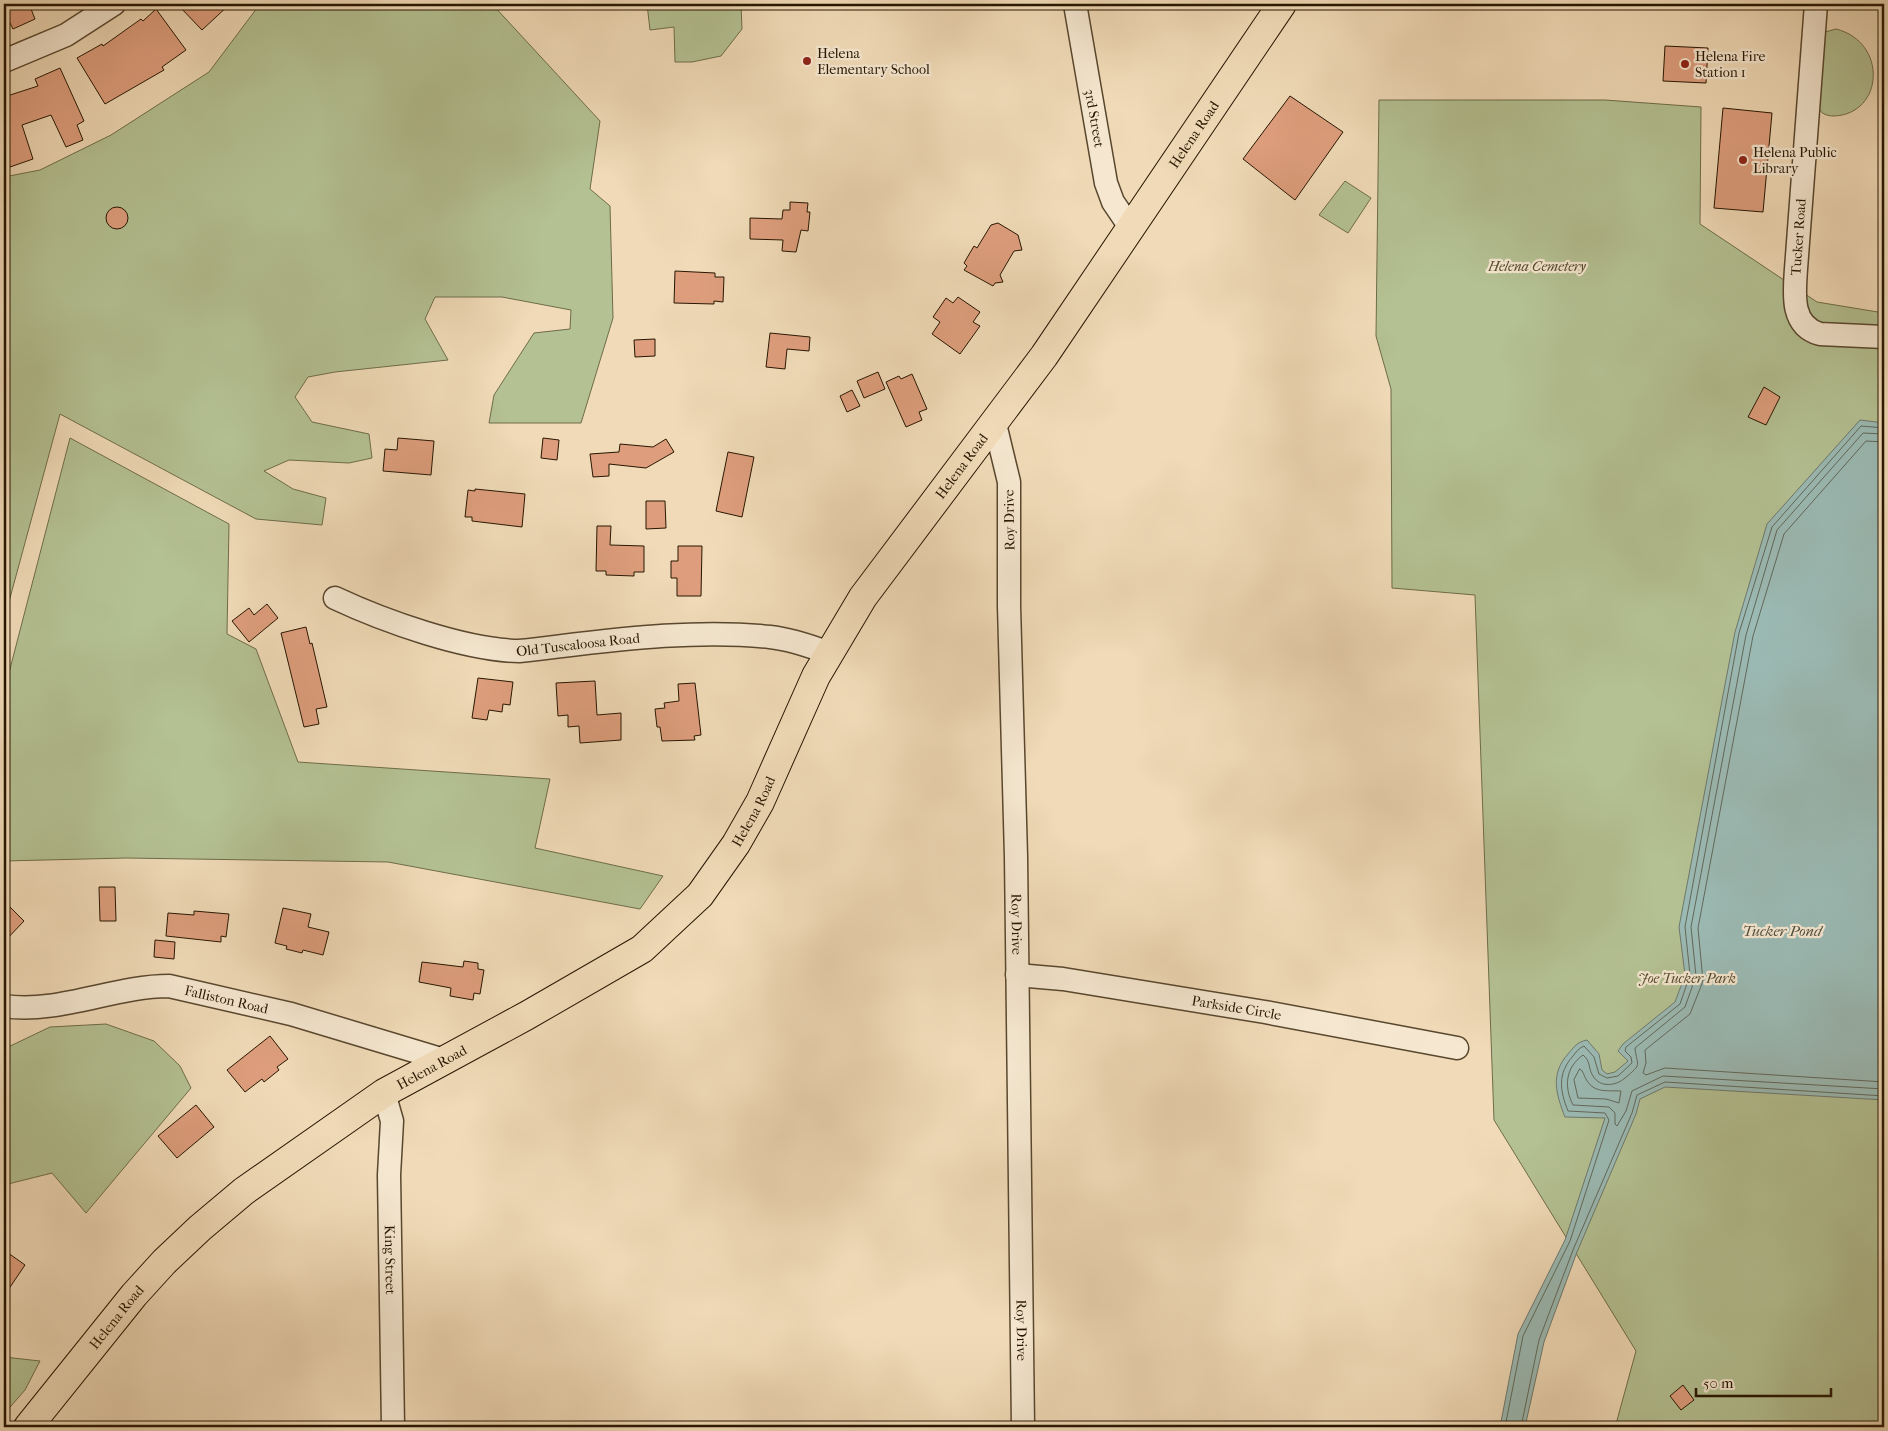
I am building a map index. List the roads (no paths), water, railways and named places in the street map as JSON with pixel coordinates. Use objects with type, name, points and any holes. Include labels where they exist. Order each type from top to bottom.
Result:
[{"type":"main road","name":"Helena Road","points":[[28,1427],[134,1295],[193,1234],[244,1191],[384,1093],[526,1016],[642,949],[700,895],[736,844],[760,802],[829,653],[863,597],[995,424],[1059,335],[1130,226],[1282,4]]},
{"type":"street","points":[[4,61],[66,35],[114,4]]},
{"type":"street","name":"3rd Street","points":[[1075,4],[1106,183],[1120,216],[1130,226]]},
{"type":"street","name":"Tucker Road","points":[[1816,4],[1796,260],[1796,309],[1805,327],[1810,332],[1884,337]]},
{"type":"street","name":"Roy Drive","points":[[995,424],[1009,482],[1009,606],[1014,751],[1023,1427]]},
{"type":"street","name":"Old Tuscaloosa Road","points":[[335,598],[381,617],[464,643],[502,650],[649,638],[721,635],[771,637],[829,653]]},
{"type":"street","name":"Parkside Circle","points":[[1017,975],[1063,979],[1265,1012],[1457,1048]]},
{"type":"street","name":"Falliston Road","points":[[4,1006],[51,1005],[151,986],[169,986],[291,1014],[444,1060]]},
{"type":"street","name":"King Street","points":[[384,1093],[392,1121],[389,1175],[393,1427]]},
{"type":"water","name":"Tucker Pond","points":[[1860,420],[1884,423],[1884,1100],[1665,1087],[1640,1099],[1636,1114],[1577,1252],[1544,1342],[1525,1427],[1500,1427],[1518,1334],[1565,1240],[1605,1118],[1565,1117],[1556,1084],[1559,1069],[1574,1047],[1587,1040],[1599,1054],[1602,1070],[1607,1074],[1615,1072],[1628,1061],[1618,1051],[1623,1044],[1675,1002],[1685,975],[1679,927],[1735,632],[1767,524]]},
{"type":"place","name":"Helena Elementary School","points":[[807,61]]},
{"type":"place","name":"Helena Fire Station 1","points":[[1685,64]]},
{"type":"place","name":"Helena Public Library","points":[[1743,160]]},
{"type":"park label","name":"Helena Cemetery","points":[[1537,266]]},
{"type":"park label","name":"Joe Tucker Park","points":[[1687,978]]}]
